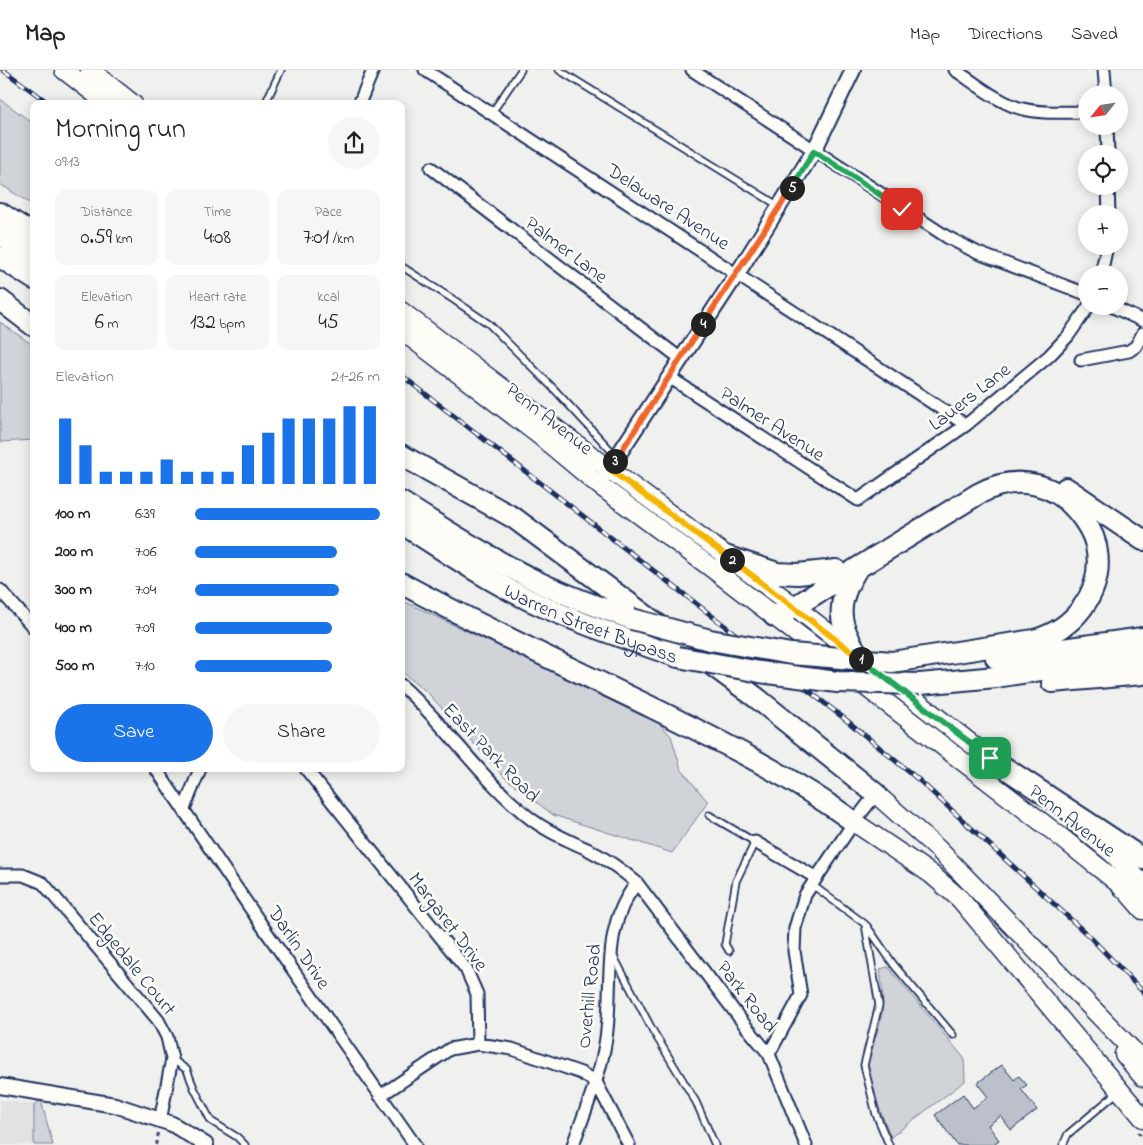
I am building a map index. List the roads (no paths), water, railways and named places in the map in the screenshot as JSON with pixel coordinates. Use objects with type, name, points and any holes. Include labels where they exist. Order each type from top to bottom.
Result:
[{"type":"highway","points":[[0,213],[30,232]]},
{"type":"highway","points":[[0,234],[30,254]]},
{"type":"highway","points":[[0,256],[30,276]]},
{"type":"highway","points":[[0,300],[30,323]]},
{"type":"highway","points":[[405,457],[514,518],[758,699],[876,794]]},
{"type":"highway","points":[[784,608],[836,570],[973,486],[984,480],[1007,473],[1034,474],[1057,482],[1143,540]]},
{"type":"highway","points":[[784,608],[858,568],[978,494],[993,487],[1008,483],[1039,485],[1064,498],[1078,511],[1092,536],[1098,560],[1094,586],[1078,614],[1056,631],[1034,640],[892,662]]},
{"type":"highway","name":"Warren Street Bypass","points":[[405,505],[480,552],[541,583],[582,601],[632,618],[710,640],[791,654],[892,662]]},
{"type":"highway","name":"Warren Street Bypass","points":[[405,526],[469,566],[528,599],[577,621],[678,657],[760,672],[837,682],[920,684]]},
{"type":"highway","points":[[725,556],[778,573],[798,574],[836,570]]},
{"type":"highway","points":[[858,568],[847,584],[841,609],[846,632],[861,659]]},
{"type":"highway","points":[[405,585],[459,614],[774,769],[823,799],[854,822]]},
{"type":"highway","points":[[892,662],[962,662],[1143,638]]},
{"type":"highway","points":[[920,684],[996,677],[1143,654]]},
{"type":"highway","points":[[920,684],[1007,684],[1143,674]]},
{"type":"highway","points":[[990,758],[1143,859]]},
{"type":"highway","points":[[1123,887],[1143,892]]},
{"type":"main road","points":[[64,70],[103,100]]},
{"type":"main road","points":[[90,70],[128,100]]},
{"type":"main road","name":"Penn Avenue","points":[[405,314],[613,463],[725,556],[784,608],[1123,887],[1143,910]]},
{"type":"main road","name":"Penn Avenue","points":[[405,333],[539,435],[599,485],[861,659],[1111,852],[1143,884]]},
{"type":"main road","points":[[876,794],[939,850],[1143,1061]]},
{"type":"main road","points":[[854,822],[931,874],[960,899],[1120,1090],[1140,1125]]},
{"type":"main road","points":[[1081,997],[1106,1032],[1143,1077]]},
{"type":"street","points":[[361,100],[373,70]]},
{"type":"street","name":"Delaware Avenue","points":[[425,70],[966,424]]},
{"type":"street","points":[[692,70],[947,237],[965,247],[1078,291]]},
{"type":"street","points":[[599,485],[780,207],[814,151],[853,70]]},
{"type":"street","points":[[955,70],[993,95],[1021,109],[1048,112],[1078,112]]},
{"type":"street","points":[[1104,70],[1105,85]]},
{"type":"street","name":"Palmer Lane","points":[[431,168],[680,359]]},
{"type":"street","points":[[1128,314],[1143,321]]},
{"type":"street","name":"Lauers Lane","points":[[858,500],[966,424],[1049,356],[1068,336],[1083,315]]},
{"type":"street","points":[[1082,360],[1129,351],[1136,346],[1143,333]]},
{"type":"street","name":"Palmer Avenue","points":[[668,377],[858,500]]},
{"type":"street","points":[[0,590],[30,624]]},
{"type":"street","name":"East Park Road","points":[[405,689],[519,810],[559,837],[603,858],[637,883]]},
{"type":"street","name":"Darlin Drive","points":[[158,772],[415,1145]]},
{"type":"street","points":[[184,809],[199,772]]},
{"type":"street","name":"Margaret Drive","points":[[308,772],[466,969],[477,994],[478,1044]]},
{"type":"street","points":[[769,1054],[801,995],[794,951],[795,928],[805,895],[813,880],[876,794]]},
{"type":"street","points":[[755,842],[813,880]]},
{"type":"street","name":"Edgedale Court","points":[[0,875],[24,875],[43,883],[158,1020],[167,1037],[172,1059],[160,1121]]},
{"type":"street","name":"Overhill Road","points":[[573,1145],[596,1082],[606,1040],[611,951],[615,923],[629,893],[637,883]]},
{"type":"street","name":"Park Road","points":[[637,883],[769,1054],[806,1145]]},
{"type":"street","points":[[380,1096],[450,1049],[478,1044],[512,1048],[581,1073],[596,1082],[629,1145]]},
{"type":"street","points":[[0,1086],[115,1105],[184,1131],[206,1145]]},
{"type":"lane","points":[[267,100],[281,70]]},
{"type":"lane","points":[[492,114],[521,70]]},
{"type":"lane","points":[[559,70],[780,207]]},
{"type":"lane","points":[[405,269],[489,324],[555,390],[613,463]]},
{"type":"lane","points":[[709,815],[755,842],[736,882],[725,944],[729,951]]},
{"type":"lane","points":[[813,880],[865,924],[894,965],[952,1035]]},
{"type":"lane","points":[[865,924],[879,1005],[864,1065],[876,1114],[888,1145]]},
{"type":"lane","points":[[611,951],[653,1031],[696,1102],[715,1145]]},
{"type":"lane","points":[[172,1059],[187,1070],[211,1121],[237,1137],[245,1145]]},
{"type":"lane","points":[[1062,1145],[1068,1134],[1120,1090]]},
{"type":"railway","points":[[3,70],[44,100]]},
{"type":"railway","points":[[405,378],[845,719],[920,781],[1091,938],[1143,992]]}]
